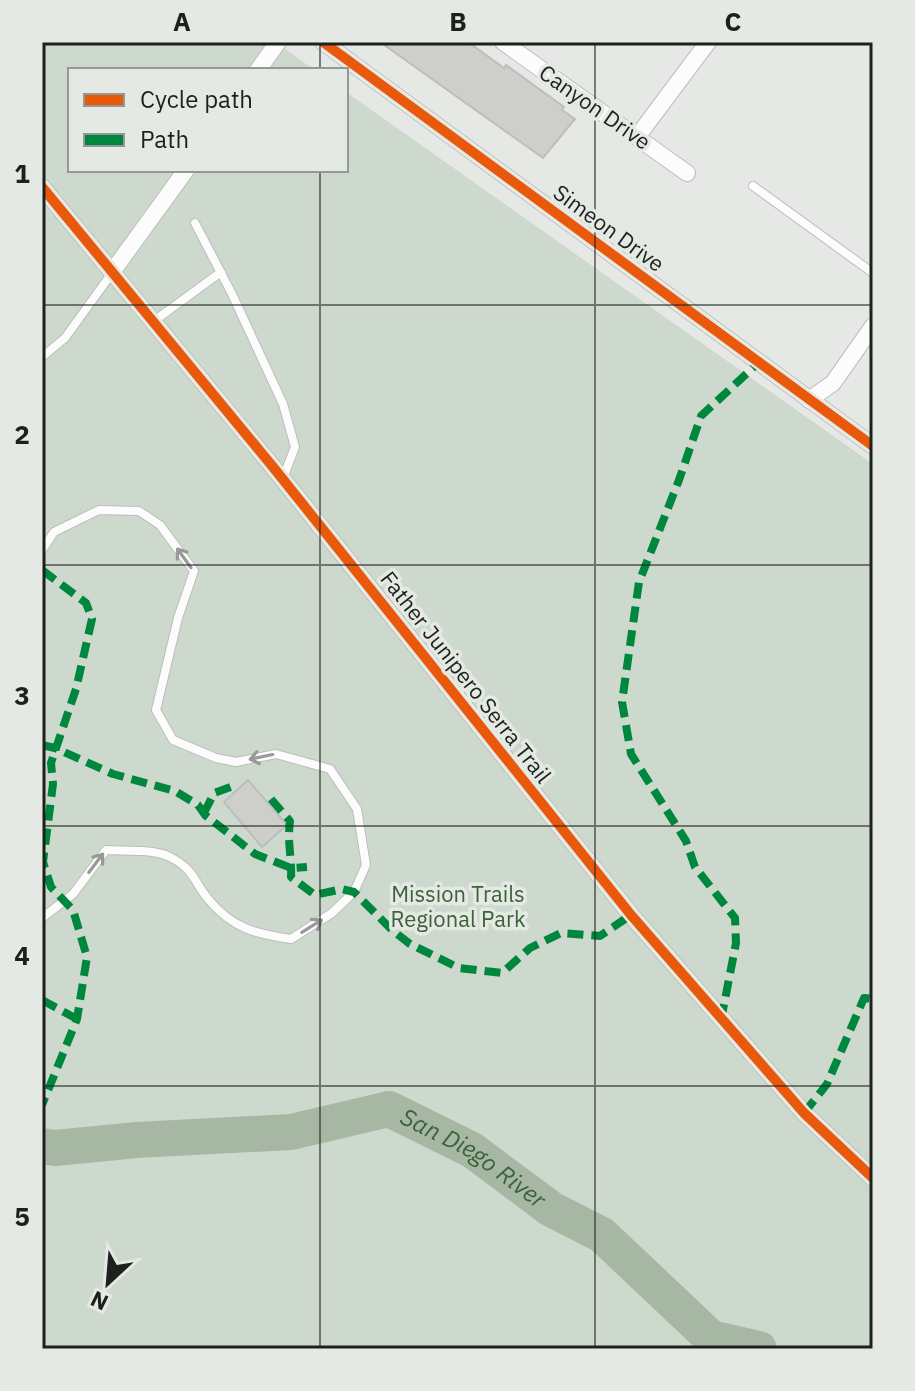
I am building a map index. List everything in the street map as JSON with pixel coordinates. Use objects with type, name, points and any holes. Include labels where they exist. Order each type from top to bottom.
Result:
[{"type":"street","points":[[259,68],[278,42]]},
{"type":"street","name":"Simeon Drive","points":[[323,42],[873,446]]},
{"type":"street","name":"Canyon Drive","points":[[503,42],[687,173]]},
{"type":"street","points":[[637,137],[708,42]]},
{"type":"street","points":[[112,272],[185,172]]},
{"type":"street","name":"Father Junipero Serra Trail","points":[[42,187],[283,479],[631,915],[804,1113],[873,1178]]},
{"type":"street","points":[[809,400],[833,383],[873,326]]},
{"type":"lane","points":[[753,186],[873,273]]},
{"type":"lane","points":[[195,223],[283,404],[295,447],[283,479]]},
{"type":"lane","points":[[42,357],[65,338],[112,272]]},
{"type":"lane","points":[[154,322],[221,272]]},
{"type":"lane","points":[[42,550],[54,532],[99,510],[139,511],[160,525],[194,571],[178,618],[156,710],[173,740],[216,758],[236,762],[276,754],[330,769],[357,809],[366,865],[354,892],[332,913],[291,939],[252,933],[238,924],[209,900],[193,872],[165,855],[128,851],[106,850],[73,894],[42,918]]},
{"type":"green space","name":"Mission Trails Regional Park","points":[[42,42],[276,42],[311,68],[68,68],[68,172],[348,172],[348,93],[873,464],[873,1349],[42,1349]]},
{"type":"building","points":[[380,42],[468,42],[504,68],[506,65],[564,107],[562,110],[575,119],[543,158]]},
{"type":"building","points":[[248,780],[287,825],[262,847],[224,802]]},
{"type":"waterway","name":"San Diego River","points":[[42,1146],[55,1148],[137,1140],[291,1132],[389,1109],[472,1150],[551,1209],[602,1235],[711,1338],[759,1349]]},
{"type":"marked path","points":[[721,1020],[736,943],[735,918],[695,867],[686,841],[631,754],[622,702],[639,582],[701,416],[758,363]]},
{"type":"marked path","points":[[42,570],[86,603],[92,619],[76,689],[51,763],[53,784],[43,862],[51,887],[73,910],[87,957],[77,1019],[42,1105]]},
{"type":"marked path","points":[[42,745],[113,774],[175,791],[198,805],[205,815],[255,854],[291,868],[307,867]]},
{"type":"marked path","points":[[204,813],[214,793],[233,786]]},
{"type":"marked path","points":[[271,799],[290,821],[291,877],[315,895],[342,889],[354,892],[410,944],[459,968],[502,973],[530,948],[561,933],[600,936],[631,915]]},
{"type":"marked path","points":[[804,1113],[827,1084],[864,998],[873,999]]},
{"type":"marked path","points":[[42,1000],[77,1019]]},
{"type":"cycle path","points":[[323,42],[873,446]]},
{"type":"cycle path","points":[[42,187],[273,467],[631,915],[804,1113],[873,1178]]}]
